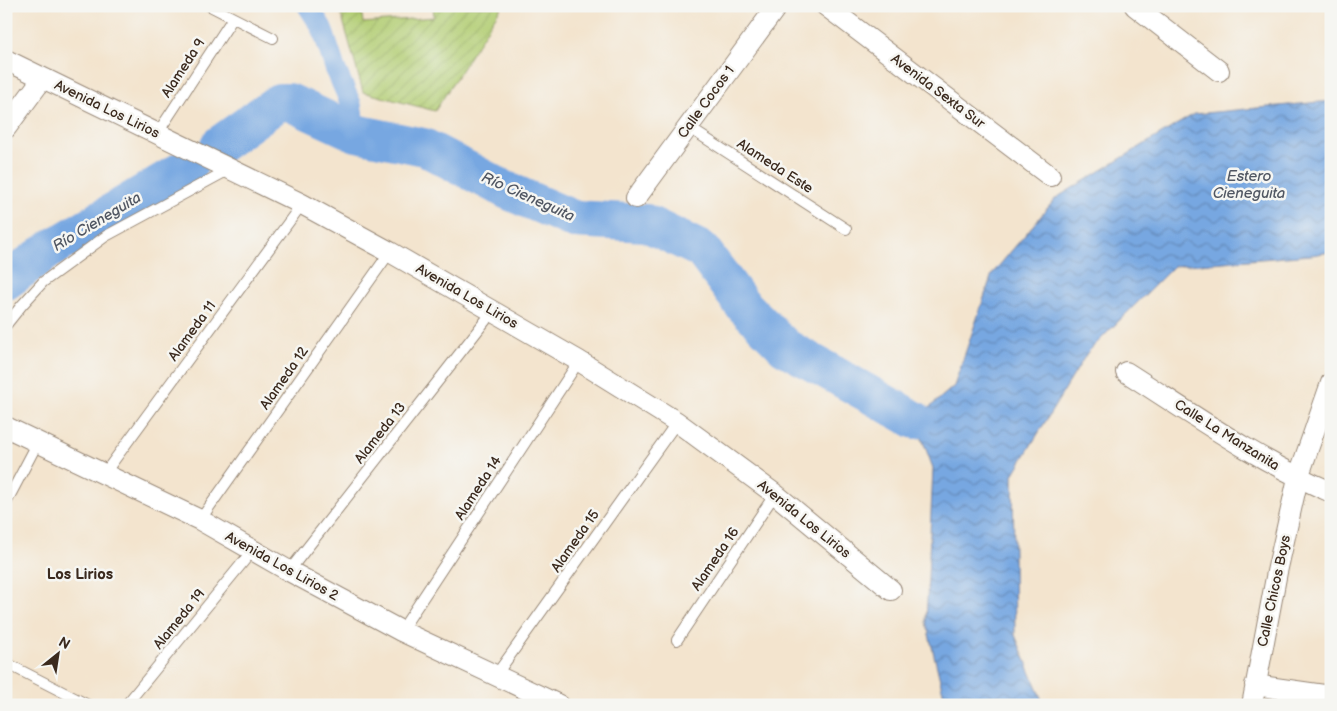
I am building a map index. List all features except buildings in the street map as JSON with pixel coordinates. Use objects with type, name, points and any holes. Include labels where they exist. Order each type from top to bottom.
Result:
[{"type":"street","name":"Calle Cocos 1","points":[[636,198],[777,6]]},
{"type":"street","name":"Avenida Sexta Sur","points":[[826,6],[1050,176]]},
{"type":"street","points":[[1134,6],[1219,71]]},
{"type":"street","name":"Avenida Los Lirios","points":[[6,60],[302,204],[390,252],[579,361],[676,422],[775,494],[891,590]]},
{"type":"street","points":[[6,128],[43,78]]},
{"type":"street","name":"Calle La Manzanita","points":[[1126,372],[1265,460],[1298,478],[1331,492]]},
{"type":"street","name":"Calle Chicos Boys","points":[[1252,705],[1298,478],[1331,383]]},
{"type":"street","name":"Avenida Los Lirios 2","points":[[6,427],[200,520],[289,571],[401,631],[559,705]]},
{"type":"street","points":[[1255,685],[1331,696]]},
{"type":"lane","points":[[210,6],[273,38]]},
{"type":"lane","name":"Alameda 9","points":[[157,134],[233,18]]},
{"type":"lane","name":"Alameda Este","points":[[688,127],[846,229]]},
{"type":"lane","points":[[6,326],[43,282],[106,236],[231,168]]},
{"type":"lane","name":"Alameda 11","points":[[104,474],[302,204]]},
{"type":"lane","name":"Alameda 12","points":[[200,520],[390,252]]},
{"type":"lane","name":"Alameda 13","points":[[289,571],[493,311]]},
{"type":"lane","name":"Alameda 14","points":[[401,631],[579,361]]},
{"type":"lane","name":"Alameda 15","points":[[496,675],[676,422]]},
{"type":"lane","points":[[6,504],[38,442]]},
{"type":"lane","name":"Alameda 16","points":[[677,640],[775,494]]},
{"type":"lane","name":"Alameda 19","points":[[126,705],[253,550]]},
{"type":"lane","points":[[6,663],[88,705]]},
{"type":"green space","points":[[339,6],[361,6],[363,23],[434,17],[433,6],[502,6],[435,111],[363,92]]},
{"type":"water","name":"Estero Cieneguita","points":[[1331,101],[1331,252],[1174,266],[1087,353],[1013,475],[1015,635],[1044,705],[946,705],[926,622],[933,468],[915,420],[954,386],[992,274],[1056,198],[1194,114]]},
{"type":"waterway","points":[[308,6],[322,28],[335,68],[351,104],[356,133]]},
{"type":"waterway","name":"Río Cieneguita","points":[[219,145],[279,102],[289,102],[356,133],[424,147],[506,190],[573,219],[646,223],[702,250],[742,304],[785,347],[915,420]]},
{"type":"waterway","name":"Río Cieneguita","points":[[6,281],[49,250],[189,166]]},
{"type":"district","name":"Los Lirios","points":[[80,574]]}]
